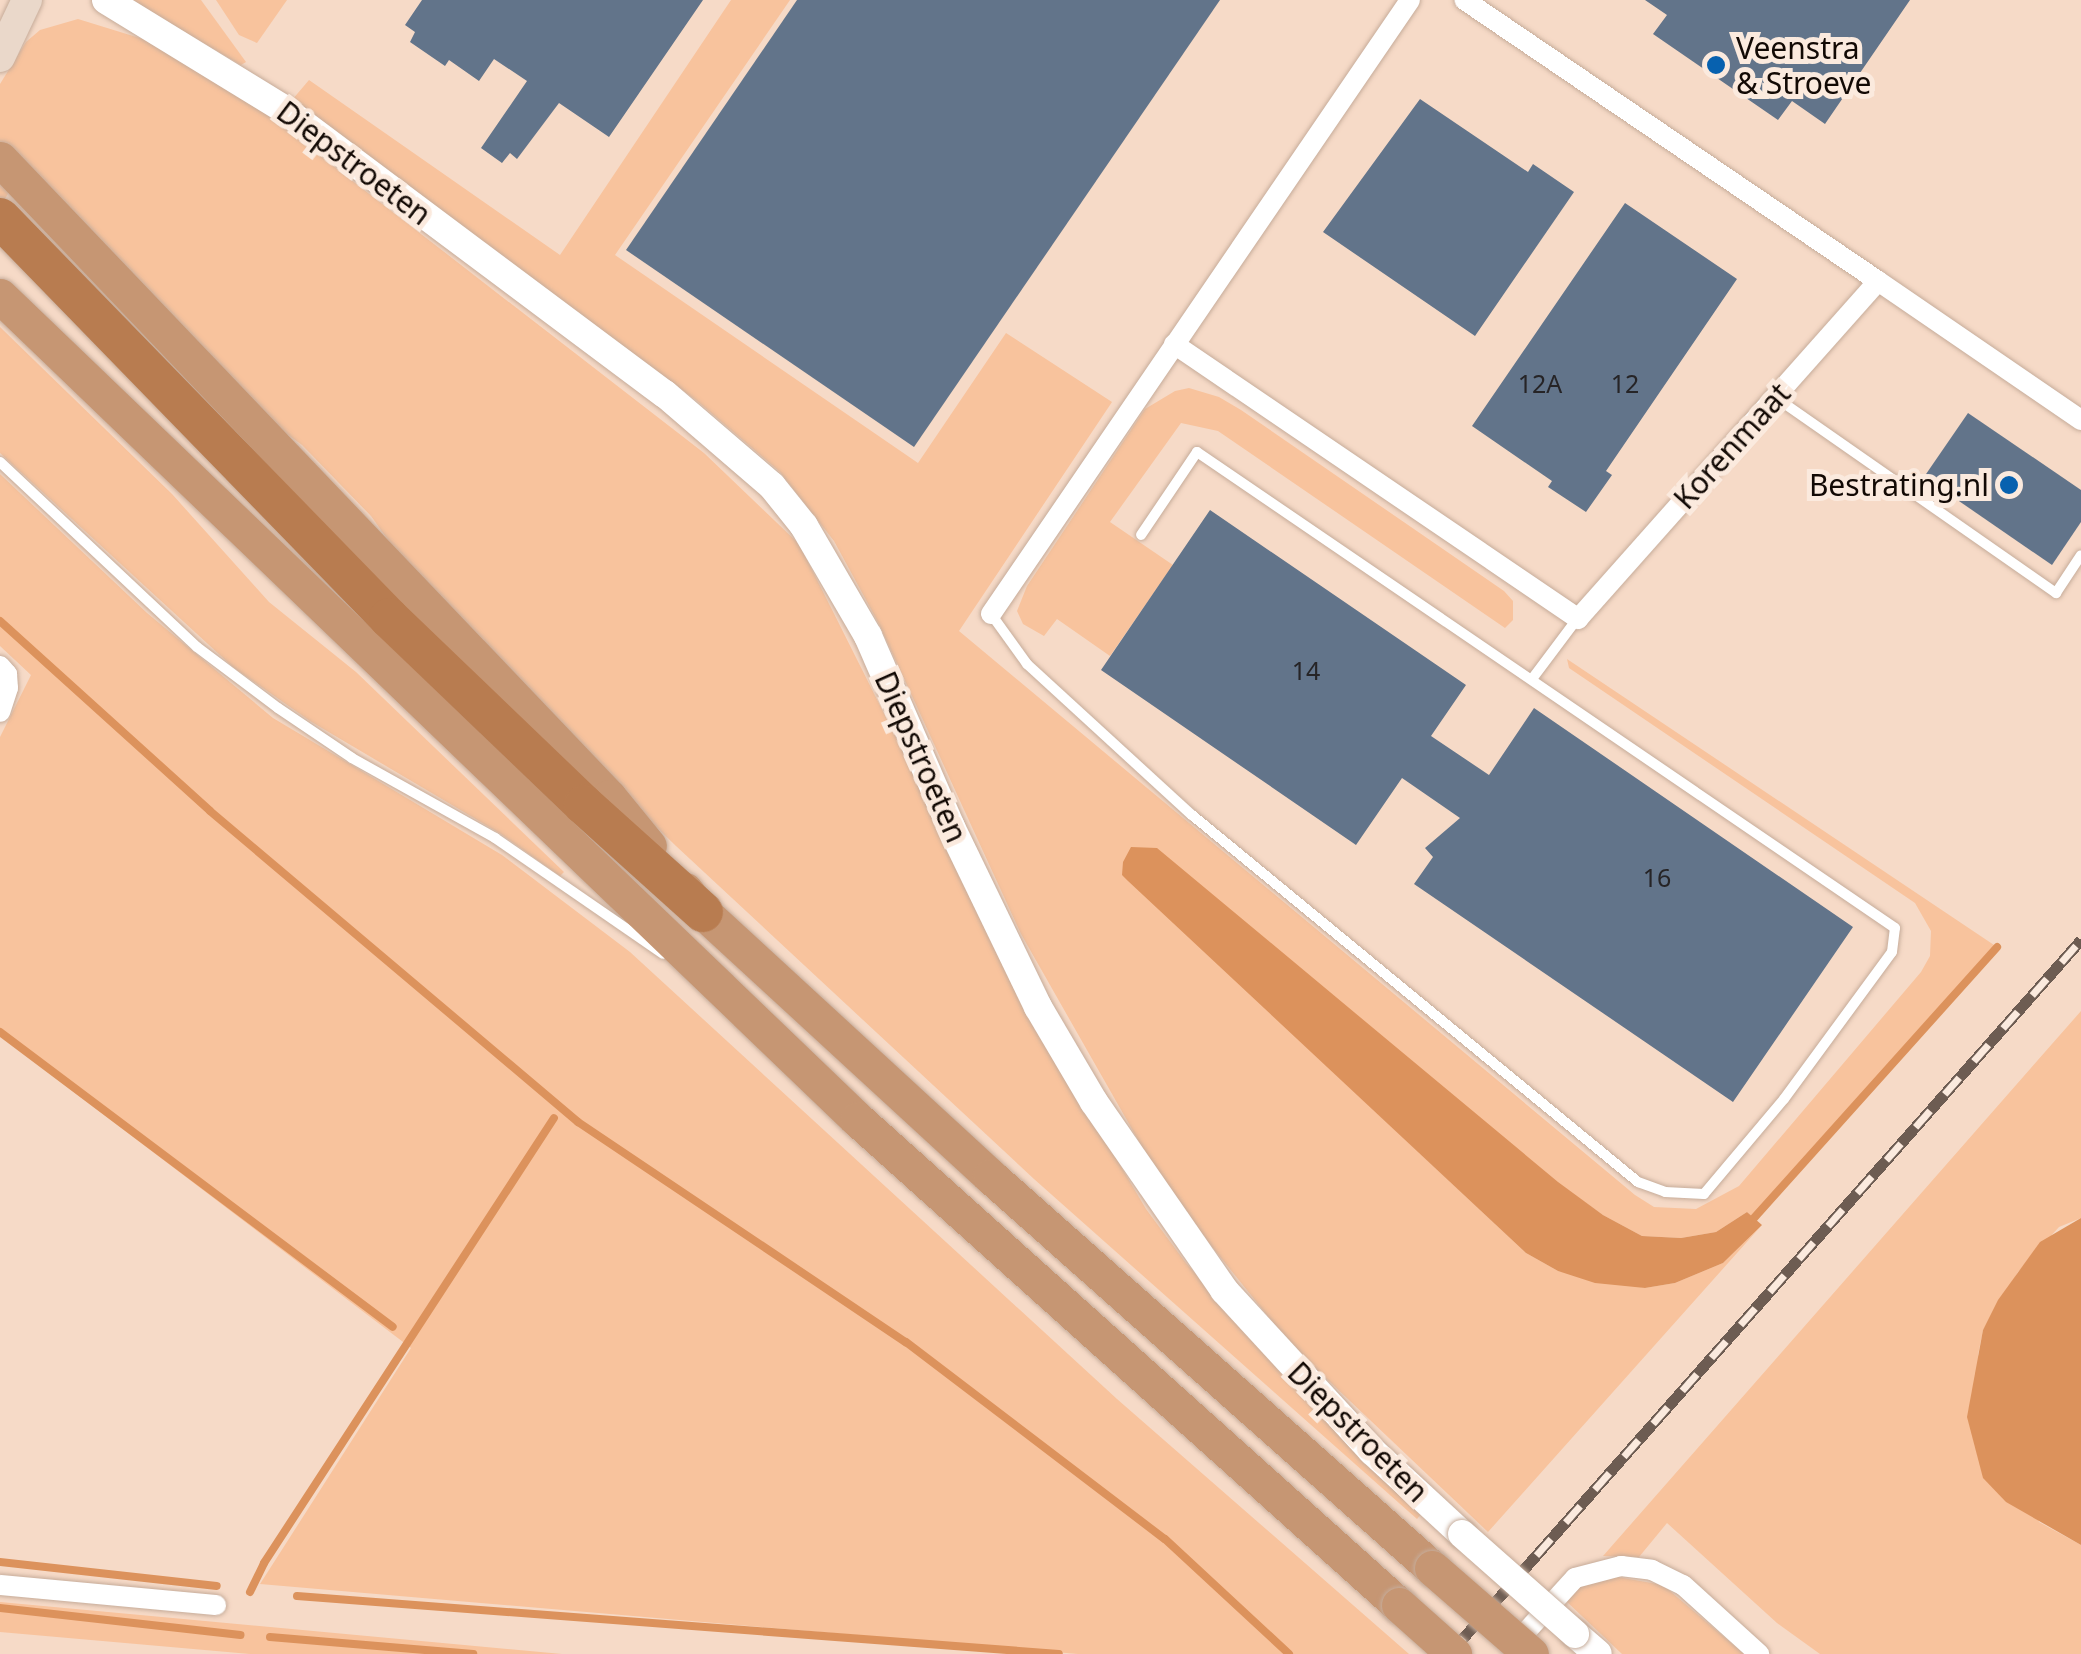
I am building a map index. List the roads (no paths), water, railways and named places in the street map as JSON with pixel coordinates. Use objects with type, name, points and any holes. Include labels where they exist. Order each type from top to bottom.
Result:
[{"type":"highway","points":[[0,159],[608,797],[704,912]]},
{"type":"highway","points":[[9,228],[390,618],[584,805],[990,1176],[1531,1654]]},
{"type":"highway","points":[[0,296],[739,1008],[1454,1654]]},
{"type":"main road","points":[[6,48],[27,0]]},
{"type":"main road","points":[[6,48],[49,0]]},
{"type":"street","name":"Diepstroeten","points":[[106,0],[282,108],[665,394],[772,486],[804,526],[868,636],[951,827],[1030,991],[1094,1102],[1224,1290],[1358,1437],[1598,1654]]},
{"type":"street","points":[[991,614],[1410,0]]},
{"type":"street","points":[[1465,0],[2081,420]]},
{"type":"street","name":"Korenmaat","points":[[1578,619],[1878,281]]},
{"type":"street","points":[[1174,344],[1578,619]]},
{"type":"street","points":[[0,666],[7,674],[8,688],[0,712]]},
{"type":"street","points":[[1506,1654],[1575,1578],[1621,1566],[1652,1570],[1683,1585],[1758,1654]]},
{"type":"street","points":[[0,1584],[216,1606]]},
{"type":"lane","points":[[1775,397],[2056,592],[2081,555]]},
{"type":"lane","points":[[991,614],[1027,664],[1192,814],[1638,1182],[1664,1192],[1704,1194],[1784,1099],[1892,952],[1894,928],[1197,452],[1141,535]]},
{"type":"lane","points":[[0,462],[197,647],[278,708],[352,758],[495,838],[739,1008]]},
{"type":"lane","points":[[1532,680],[1578,619]]},
{"type":"waterway","points":[[0,621],[210,811],[578,1122],[906,1342],[1165,1539],[1289,1654]]},
{"type":"waterway","points":[[1754,1218],[1997,947]]},
{"type":"waterway","points":[[0,1032],[393,1327]]},
{"type":"waterway","points":[[250,1592],[264,1563],[554,1118]]},
{"type":"waterway","points":[[0,1562],[217,1586]]},
{"type":"waterway","points":[[297,1596],[1059,1654]]},
{"type":"waterway","points":[[0,1608],[240,1635]]},
{"type":"waterway","points":[[270,1637],[473,1654]]},
{"type":"railway","points":[[1449,1654],[2081,940]]},
{"type":"place","name":"Veenstra & Stroeve","points":[[1716,65]]},
{"type":"place","name":"Bestrating.nl","points":[[2009,485]]}]
